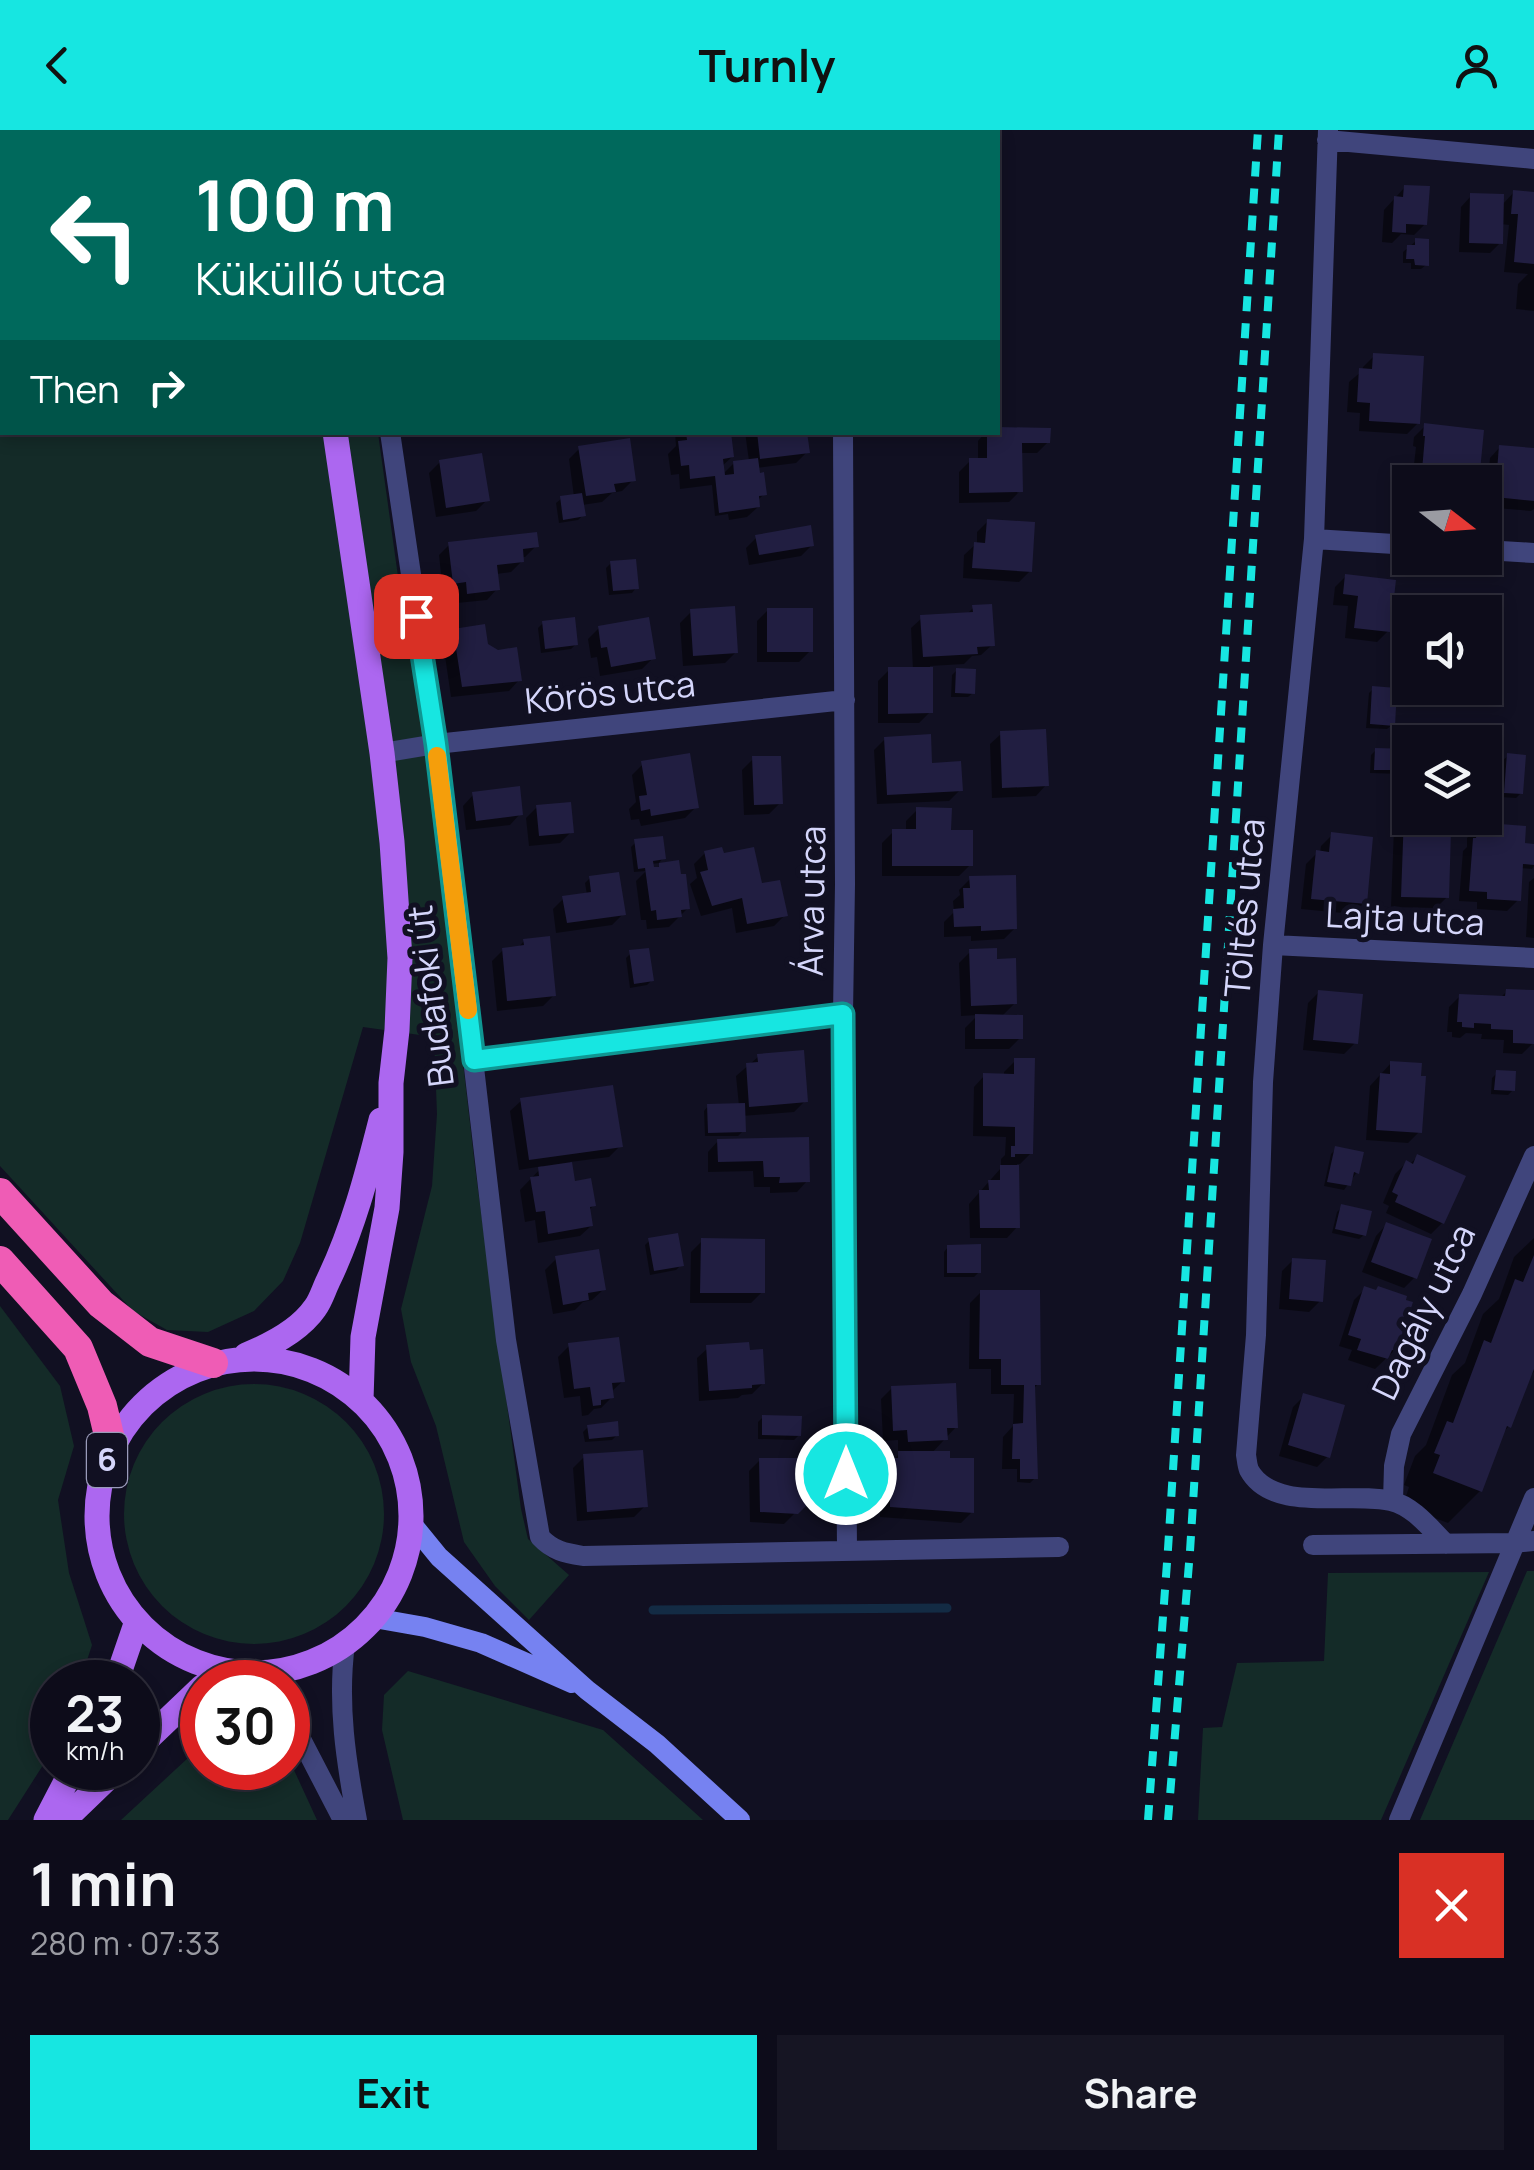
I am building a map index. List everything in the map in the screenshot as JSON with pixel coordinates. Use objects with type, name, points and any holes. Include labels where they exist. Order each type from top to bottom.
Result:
[{"type":"highway","points":[[0,1193],[101,1304],[150,1342],[225,1361]]},
{"type":"highway","points":[[0,1261],[78,1348],[102,1406],[112,1448]]},
{"type":"main road","name":"Budafoki út","points":[[341,435],[382,753],[400,958],[391,1084],[391,1152],[386,1208],[363,1338],[361,1400]]},
{"type":"main road","name":"Budafoki út","points":[[225,1361],[268,1346],[315,1308],[343,1250],[391,1084]]},
{"type":"main road","name":"6","points":[[190,1660],[162,1644],[118,1596],[98,1538],[96,1508],[101,1477],[112,1448],[130,1419],[153,1394],[181,1376],[225,1361],[264,1358],[303,1366],[340,1383],[361,1400],[380,1420],[394,1444],[410,1496],[412,1524],[408,1549],[389,1597],[374,1618],[345,1644],[310,1663]]},
{"type":"main road","points":[[412,1524],[438,1556],[740,1820]]},
{"type":"main road","points":[[374,1618],[480,1643],[587,1690]]},
{"type":"main road","points":[[124,1660],[137,1621]]},
{"type":"main road","points":[[160,1727],[180,1708]]},
{"type":"main road","points":[[46,1820],[62,1790]]},
{"type":"main road","points":[[64,1820],[95,1790]]},
{"type":"street","points":[[1327,135],[1534,159]]},
{"type":"street","name":"Töltés utca","points":[[1327,135],[1314,539],[1273,944],[1263,1082],[1256,1335],[1246,1454],[1250,1471],[1267,1488],[1296,1498],[1393,1501]]},
{"type":"street","name":"Budafoki út","points":[[390,435],[436,744],[506,1340],[540,1537],[562,1553],[583,1556],[847,1550]]},
{"type":"street","name":"Árva utca","points":[[843,435],[847,1550]]},
{"type":"street","points":[[1314,539],[1392,544]]},
{"type":"street","points":[[1502,551],[1534,553]]},
{"type":"street","points":[[363,623],[416,616]]},
{"type":"street","name":"Körös utca","points":[[382,753],[845,700]]},
{"type":"street","name":"Lajta utca","points":[[1273,944],[1534,958]]},
{"type":"street","points":[[474,1060],[843,1014]]},
{"type":"street","name":"Dagály utca","points":[[1393,1501],[1400,1434],[1472,1294],[1534,1156]]},
{"type":"street","points":[[1399,1820],[1524,1542],[1534,1498]]},
{"type":"street","points":[[1393,1501],[1416,1514],[1446,1544]]},
{"type":"street","points":[[1313,1545],[1524,1542]]},
{"type":"street","points":[[847,1550],[1059,1547]]},
{"type":"street","points":[[345,1644],[340,1680],[344,1754],[358,1820]]},
{"type":"street","points":[[310,1756],[343,1820]]},
{"type":"green space","points":[[0,435],[378,435],[429,768],[475,1167],[521,1509],[528,1539],[569,1575],[529,1620],[495,1586],[464,1542],[436,1426],[411,1362],[401,1309],[432,1186],[437,1114],[434,1037],[363,1027],[300,1243],[283,1281],[254,1311],[208,1332],[167,1330],[133,1311],[0,1166]]},
{"type":"green space","points":[[0,1306],[60,1386],[74,1446],[58,1500],[69,1573],[92,1645],[87,1660],[30,1660],[30,1786],[8,1820],[0,1820]]},
{"type":"green space","points":[[254,1384],[304,1394],[346,1422],[374,1464],[384,1514],[374,1564],[346,1606],[304,1634],[254,1644],[204,1634],[162,1606],[134,1564],[124,1514],[134,1464],[162,1422],[204,1394]]},
{"type":"green space","points":[[1527,1571],[1534,1571],[1534,1820],[1420,1820]]},
{"type":"green space","points":[[1489,1572],[1381,1820],[1198,1820],[1203,1728],[1222,1727],[1237,1663],[1324,1661],[1328,1573]]},
{"type":"green space","points":[[408,1671],[603,1730],[703,1820],[403,1820],[382,1730],[384,1695]]},
{"type":"green space","points":[[180,1765],[180,1790],[303,1790],[317,1820],[121,1820],[153,1790],[160,1790],[160,1784]]},
{"type":"building","points":[[1404,185],[1430,186],[1427,225],[1406,224],[1406,233],[1392,232],[1394,196],[1403,197]]},
{"type":"building","points":[[1513,190],[1534,192],[1534,264],[1514,262],[1518,214],[1511,214]]},
{"type":"building","points":[[1470,193],[1504,194],[1503,244],[1469,243]]},
{"type":"building","points":[[1415,238],[1429,239],[1429,266],[1415,265],[1414,259],[1406,259],[1407,245],[1415,245]]},
{"type":"building","points":[[1373,353],[1424,356],[1420,424],[1369,421],[1370,403],[1357,402],[1359,368],[1372,369]]},
{"type":"building","points":[[1424,423],[1484,430],[1481,465],[1422,465]]},
{"type":"building","points":[[1000,427],[1051,428],[1050,443],[1022,443],[1023,492],[969,493],[969,458],[987,458],[987,435],[1000,435]]},
{"type":"building","points":[[686,435],[731,435],[734,457],[723,459],[725,475],[734,474],[733,461],[758,458],[767,495],[759,496],[760,507],[719,513],[715,476],[690,479],[689,465],[681,466],[678,441],[687,440]]},
{"type":"building","points":[[757,435],[807,435],[810,453],[760,459]]},
{"type":"building","points":[[630,438],[636,481],[614,484],[616,492],[586,496],[578,446]]},
{"type":"building","points":[[1499,445],[1534,448],[1534,501],[1502,498],[1502,465],[1497,465]]},
{"type":"building","points":[[482,453],[490,501],[446,508],[439,460]]},
{"type":"building","points":[[582,493],[586,516],[563,520],[560,496]]},
{"type":"building","points":[[987,519],[1035,522],[1032,572],[972,568],[974,542],[985,543]]},
{"type":"building","points":[[811,525],[814,546],[759,555],[755,535]]},
{"type":"building","points":[[537,532],[539,547],[523,549],[524,562],[497,565],[500,590],[467,594],[466,582],[453,584],[448,542]]},
{"type":"building","points":[[636,559],[639,589],[613,591],[610,561]]},
{"type":"building","points":[[1345,574],[1396,580],[1390,632],[1354,628],[1358,596],[1343,594]]},
{"type":"building","points":[[992,604],[995,646],[977,647],[978,654],[923,657],[920,615],[973,612],[972,605]]},
{"type":"building","points":[[735,606],[738,653],[693,656],[690,609]]},
{"type":"building","points":[[767,608],[813,608],[813,652],[767,652]]},
{"type":"building","points":[[575,617],[578,645],[545,649],[542,621]]},
{"type":"building","points":[[649,617],[656,659],[611,667],[607,647],[601,648],[598,626]]},
{"type":"building","points":[[485,624],[488,644],[498,650],[517,647],[522,681],[462,687],[453,629]]},
{"type":"building","points":[[888,667],[933,667],[933,713],[888,714]]},
{"type":"building","points":[[956,668],[976,669],[975,694],[955,693]]},
{"type":"building","points":[[1372,686],[1392,688],[1395,725],[1370,724]]},
{"type":"building","points":[[1046,729],[1049,786],[1002,788],[1000,731]]},
{"type":"building","points":[[931,734],[932,763],[961,761],[963,791],[887,795],[884,737]]},
{"type":"building","points":[[1375,748],[1392,748],[1392,770],[1374,770]]},
{"type":"building","points":[[690,753],[699,808],[651,816],[650,809],[641,811],[639,796],[647,795],[641,761]]},
{"type":"building","points":[[1507,753],[1526,755],[1523,794],[1504,793]]},
{"type":"building","points":[[752,756],[781,756],[783,804],[754,805]]},
{"type":"building","points":[[520,786],[523,815],[476,821],[472,792]]},
{"type":"building","points":[[571,802],[574,833],[539,836],[536,805]]},
{"type":"building","points":[[916,807],[952,808],[951,830],[973,830],[973,866],[892,866],[892,829],[916,829]]},
{"type":"building","points":[[1502,824],[1526,826],[1525,843],[1534,844],[1534,865],[1523,864],[1521,901],[1487,899],[1487,892],[1469,891],[1476,838],[1502,835]]},
{"type":"building","points":[[1331,832],[1373,837],[1367,904],[1311,899],[1316,850],[1329,852]]},
{"type":"building","points":[[1403,835],[1451,835],[1449,898],[1401,897]]},
{"type":"building","points":[[663,836],[666,859],[653,861],[654,867],[679,860],[681,874],[686,874],[690,909],[681,910],[682,917],[657,920],[656,910],[651,911],[645,868],[638,869],[634,839]]},
{"type":"building","points":[[722,847],[724,853],[754,847],[762,883],[780,880],[788,916],[747,924],[742,898],[712,906],[700,872],[708,870],[704,851]]},
{"type":"building","points":[[619,872],[626,915],[567,923],[562,896],[591,892],[589,876]]},
{"type":"building","points":[[1016,875],[1017,929],[981,931],[981,926],[954,927],[953,909],[964,908],[963,888],[970,888],[969,876]]},
{"type":"building","points":[[550,936],[556,996],[507,1001],[502,948],[524,945],[523,939]]},
{"type":"building","points":[[649,948],[654,981],[634,984],[629,950]]},
{"type":"building","points":[[997,948],[997,959],[1016,958],[1017,1004],[971,1006],[969,949]]},
{"type":"building","points":[[1506,989],[1534,990],[1534,1044],[1513,1043],[1513,1030],[1474,1023],[1474,1028],[1462,1027],[1462,1022],[1457,1022],[1459,994],[1505,996]]},
{"type":"building","points":[[1318,990],[1363,994],[1358,1044],[1313,1040]]},
{"type":"building","points":[[975,1014],[1023,1015],[1023,1039],[975,1039]]},
{"type":"building","points":[[804,1050],[808,1102],[749,1107],[746,1063],[758,1062],[757,1054]]},
{"type":"building","points":[[1014,1058],[1035,1058],[1033,1154],[1011,1157],[1015,1127],[983,1126],[983,1073],[1014,1074]]},
{"type":"building","points":[[1390,1061],[1422,1063],[1421,1076],[1426,1076],[1422,1133],[1376,1130],[1380,1073],[1390,1074]]},
{"type":"building","points":[[1496,1070],[1516,1071],[1515,1091],[1494,1090]]},
{"type":"building","points":[[613,1085],[623,1147],[529,1160],[520,1098]]},
{"type":"building","points":[[745,1103],[746,1132],[708,1133],[707,1104]]},
{"type":"building","points":[[809,1137],[810,1182],[779,1183],[780,1177],[764,1177],[763,1161],[718,1162],[717,1139]]},
{"type":"building","points":[[1335,1146],[1364,1152],[1359,1174],[1354,1172],[1351,1186],[1327,1182]]},
{"type":"building","points":[[1417,1154],[1466,1176],[1444,1224],[1395,1202],[1398,1195],[1392,1192],[1406,1160],[1413,1164]]},
{"type":"building","points":[[572,1162],[575,1181],[591,1178],[596,1206],[590,1207],[593,1226],[548,1234],[545,1211],[536,1212],[530,1177],[539,1176],[538,1167]]},
{"type":"building","points":[[1000,1165],[1019,1165],[1020,1228],[980,1228],[979,1190],[989,1190],[988,1180],[1000,1180]]},
{"type":"building","points":[[1341,1204],[1372,1211],[1366,1236],[1335,1229]]},
{"type":"building","points":[[1386,1222],[1432,1239],[1417,1279],[1371,1262]]},
{"type":"building","points":[[678,1233],[684,1266],[654,1271],[648,1238]]},
{"type":"building","points":[[701,1238],[765,1239],[765,1293],[700,1293]]},
{"type":"building","points":[[981,1244],[981,1273],[947,1273],[947,1245]]},
{"type":"building","points":[[599,1249],[606,1290],[588,1293],[589,1300],[563,1305],[555,1256]]},
{"type":"building","points":[[1534,1255],[1534,1369],[1482,1492],[1433,1473],[1440,1455],[1434,1453],[1447,1421],[1453,1423],[1484,1340],[1491,1343],[1515,1279],[1523,1282]]},
{"type":"building","points":[[1292,1258],[1326,1260],[1323,1302],[1289,1299]]},
{"type":"building","points":[[1364,1286],[1376,1290],[1378,1286],[1413,1302],[1397,1351],[1392,1350],[1388,1359],[1357,1350],[1361,1339],[1348,1335]]},
{"type":"building","points":[[980,1290],[1040,1290],[1041,1385],[1035,1385],[1038,1479],[1020,1479],[1020,1459],[1012,1459],[1013,1424],[1023,1423],[1024,1385],[1001,1385],[1001,1359],[979,1359]]},
{"type":"building","points":[[619,1337],[625,1382],[612,1383],[614,1398],[593,1406],[590,1387],[574,1389],[568,1343]]},
{"type":"building","points":[[749,1342],[750,1350],[763,1349],[765,1384],[709,1391],[706,1345]]},
{"type":"building","points":[[956,1383],[958,1428],[947,1428],[948,1440],[908,1442],[907,1430],[893,1431],[891,1386]]},
{"type":"building","points":[[1303,1393],[1345,1405],[1330,1458],[1288,1445]]},
{"type":"building","points":[[762,1415],[802,1416],[801,1436],[762,1435]]},
{"type":"building","points":[[618,1421],[619,1436],[589,1439],[587,1425]]},
{"type":"building","points":[[643,1450],[648,1507],[587,1512],[583,1454]]},
{"type":"building","points":[[898,1451],[950,1451],[950,1458],[974,1458],[974,1513],[890,1507],[890,1495],[871,1495],[872,1458],[898,1458]]},
{"type":"building","points":[[759,1458],[807,1458],[806,1506],[798,1514],[760,1512]]},
{"type":"waterway","points":[[653,1610],[947,1608]]},
{"type":"railway","points":[[1148,1820],[1258,130]]},
{"type":"railway","points":[[1168,1820],[1190,1551],[1279,130]]},
{"type":"slow traffic","points":[[437,756],[468,1010]]},
{"type":"route","points":[[416,616],[436,744],[474,1060],[843,1014],[846,1474]]}]
